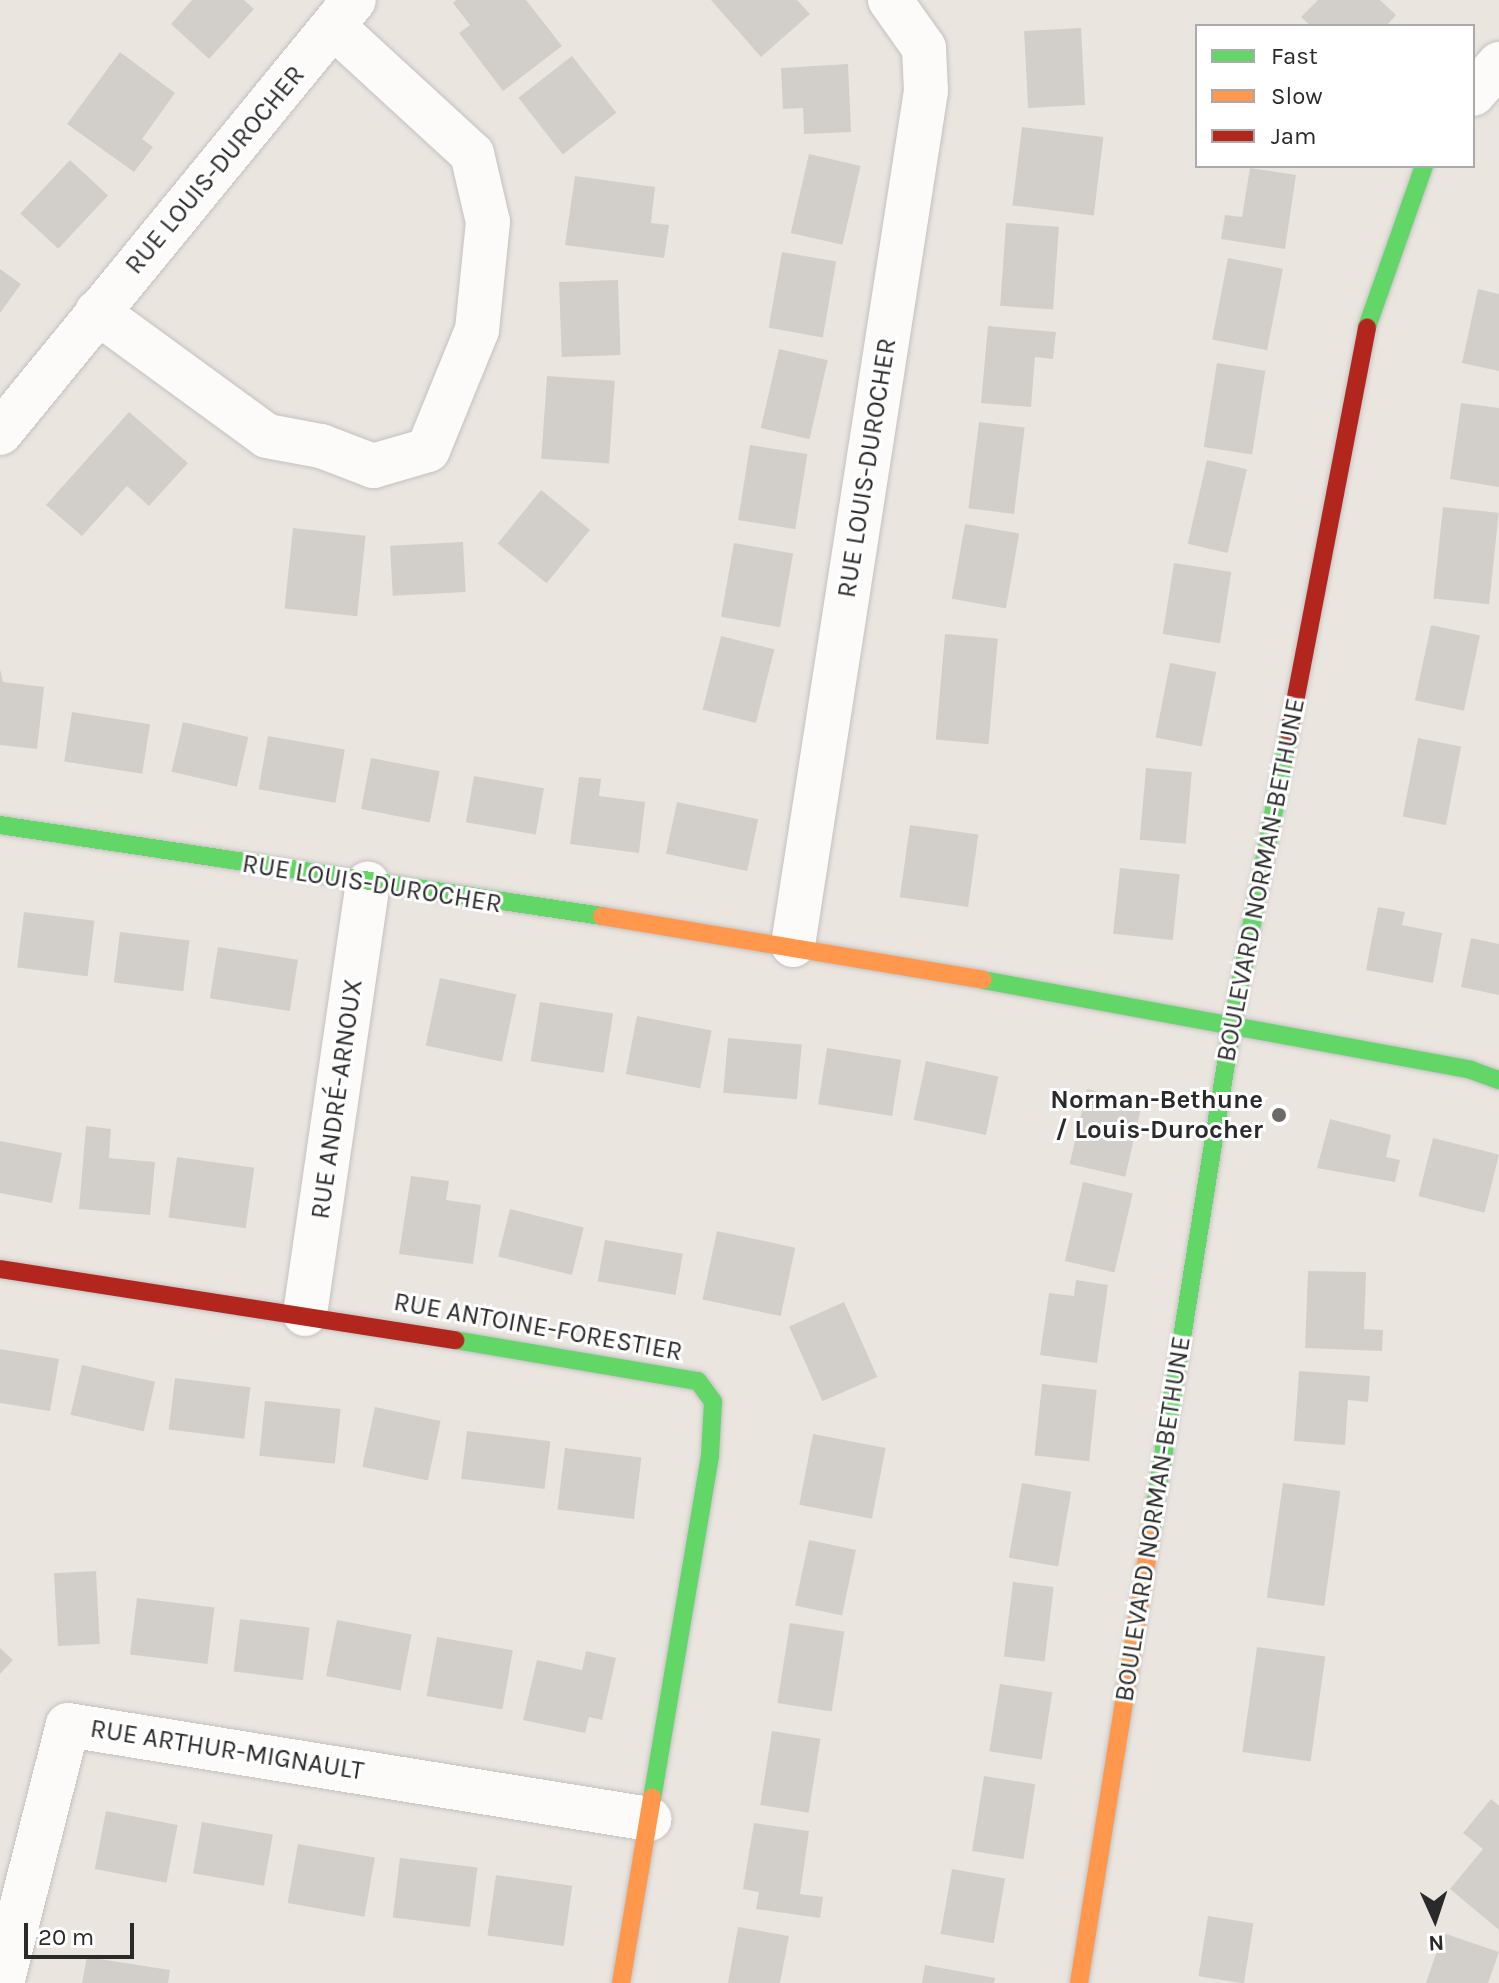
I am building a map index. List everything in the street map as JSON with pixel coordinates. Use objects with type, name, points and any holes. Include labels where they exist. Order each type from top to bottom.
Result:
[{"type":"street","name":"RUE LOUIS-DUROCHER","points":[[793,945],[926,91],[924,48],[890,0]]},
{"type":"street","name":"RUE LOUIS-DUROCHER","points":[[0,433],[97,312],[344,14],[472,154],[488,222],[477,330],[428,450],[373,466],[321,446],[267,436],[97,312]]},
{"type":"street","points":[[1475,92],[1499,64]]},
{"type":"street","name":"BOULEVARD NORMAN-BETHUNE","points":[[1079,1983],[1232,1026],[1368,324],[1423,168]]},
{"type":"street","name":"RUE LOUIS-DUROCHER","points":[[0,825],[368,884],[793,945],[1471,1070],[1499,1080]]},
{"type":"street","name":"RUE ANDRÉ-ARNOUX","points":[[305,1314],[368,884]]},
{"type":"street","name":"RUE ANTOINE-FORESTIER","points":[[0,1269],[305,1314],[698,1381],[713,1402],[710,1456],[621,1983]]},
{"type":"street","name":"RUE ARTHUR-MIGNAULT","points":[[2,1983],[68,1725],[649,1819]]},
{"type":"building","points":[[192,0],[244,0],[254,9],[209,59],[171,24]]},
{"type":"building","points":[[456,0],[526,0],[562,46],[503,91],[459,33],[470,25],[453,3]]},
{"type":"building","points":[[711,0],[797,0],[810,14],[761,57]]},
{"type":"building","points":[[1318,0],[1380,0],[1396,15],[1388,24],[1309,24],[1301,17]]},
{"type":"building","points":[[1081,28],[1085,105],[1028,108],[1024,31]]},
{"type":"building","points":[[120,52],[175,93],[142,139],[153,147],[134,172],[67,124]]},
{"type":"building","points":[[572,56],[616,113],[563,155],[518,98]]},
{"type":"building","points":[[848,64],[851,132],[804,134],[803,108],[783,109],[781,68]]},
{"type":"building","points":[[1022,127],[1103,137],[1094,215],[1012,205]]},
{"type":"building","points":[[809,154],[861,166],[842,245],[791,233]]},
{"type":"building","points":[[70,160],[108,195],[58,249],[20,213]]},
{"type":"building","points":[[1250,168],[1296,175],[1285,249],[1221,239],[1225,215],[1242,217]]},
{"type":"building","points":[[575,176],[655,187],[651,223],[669,225],[664,258],[565,245]]},
{"type":"building","points":[[1006,223],[1059,227],[1053,309],[1000,306]]},
{"type":"building","points":[[782,252],[836,262],[823,337],[769,328]]},
{"type":"building","points":[[1228,258],[1283,269],[1267,350],[1212,339]]},
{"type":"building","points":[[0,269],[21,284],[0,313]]},
{"type":"building","points":[[618,280],[621,355],[562,357],[559,282]]},
{"type":"building","points":[[1478,289],[1499,294],[1499,371],[1462,363]]},
{"type":"building","points":[[988,326],[1056,332],[1053,359],[1035,357],[1031,407],[981,403]]},
{"type":"building","points":[[779,349],[828,360],[809,439],[761,428]]},
{"type":"building","points":[[1217,363],[1265,371],[1252,455],[1204,447]]},
{"type":"building","points":[[547,376],[615,381],[609,464],[541,459]]},
{"type":"building","points":[[1461,403],[1499,408],[1499,487],[1450,479]]},
{"type":"building","points":[[129,412],[188,463],[149,506],[127,486],[82,536],[46,505]]},
{"type":"building","points":[[979,422],[1025,428],[1014,514],[968,508]]},
{"type":"building","points":[[750,445],[807,454],[795,529],[738,520]]},
{"type":"building","points":[[1207,460],[1247,469],[1228,553],[1188,544]]},
{"type":"building","points":[[541,490],[590,530],[547,583],[498,544]]},
{"type":"building","points":[[1443,507],[1499,513],[1489,604],[1433,598]]},
{"type":"building","points":[[965,524],[1019,534],[1006,608],[952,599]]},
{"type":"building","points":[[293,528],[366,536],[357,616],[285,609]]},
{"type":"building","points":[[463,542],[466,592],[393,596],[390,546]]},
{"type":"building","points":[[734,543],[793,553],[780,627],[721,617]]},
{"type":"building","points":[[1174,563],[1231,572],[1220,643],[1163,634]]},
{"type":"building","points":[[1431,625],[1480,635],[1464,711],[1415,700]]},
{"type":"building","points":[[945,634],[998,639],[989,744],[936,740]]},
{"type":"building","points":[[721,636],[774,649],[756,723],[703,710]]},
{"type":"building","points":[[1170,663],[1216,672],[1202,747],[1155,738]]},
{"type":"building","points":[[0,669],[3,682],[44,687],[37,749],[0,745]]},
{"type":"building","points":[[72,712],[150,724],[142,774],[64,761]]},
{"type":"building","points":[[183,722],[248,737],[237,787],[172,772]]},
{"type":"building","points":[[268,736],[345,750],[335,803],[259,789]]},
{"type":"building","points":[[1418,738],[1461,746],[1446,825],[1403,817]]},
{"type":"building","points":[[371,758],[440,771],[430,822],[361,809]]},
{"type":"building","points":[[1146,768],[1192,772],[1186,844],[1140,840]]},
{"type":"building","points":[[474,776],[544,788],[536,835],[466,822]]},
{"type":"building","points":[[579,777],[601,779],[599,796],[645,802],[639,853],[570,844]]},
{"type":"building","points":[[677,802],[758,819],[747,871],[666,854]]},
{"type":"building","points":[[910,825],[978,835],[968,907],[900,897]]},
{"type":"building","points":[[1120,868],[1180,874],[1173,940],[1113,934]]},
{"type":"building","points":[[1378,907],[1405,912],[1402,925],[1442,933],[1433,983],[1366,970]]},
{"type":"building","points":[[24,912],[94,921],[88,976],[17,968]]},
{"type":"building","points":[[120,932],[189,941],[183,991],[114,983]]},
{"type":"building","points":[[1471,938],[1499,944],[1499,995],[1461,987]]},
{"type":"building","points":[[218,947],[298,960],[290,1011],[210,998]]},
{"type":"building","points":[[440,978],[516,994],[502,1062],[426,1045]]},
{"type":"building","points":[[540,1002],[613,1014],[604,1073],[531,1061]]},
{"type":"building","points":[[637,1016],[712,1031],[700,1088],[626,1074]]},
{"type":"building","points":[[728,1038],[802,1044],[797,1099],[723,1093]]},
{"type":"building","points":[[827,1048],[901,1060],[892,1116],[818,1104]]},
{"type":"building","points":[[926,1061],[998,1076],[986,1135],[914,1120]]},
{"type":"building","points":[[1087,1089],[1143,1102],[1125,1177],[1070,1164]]},
{"type":"building","points":[[1330,1119],[1391,1135],[1386,1157],[1400,1160],[1395,1182],[1317,1168]]},
{"type":"building","points":[[86,1126],[111,1129],[109,1158],[155,1162],[150,1215],[79,1209]]},
{"type":"building","points":[[1433,1138],[1499,1154],[1484,1213],[1418,1196]]},
{"type":"building","points":[[0,1141],[62,1153],[52,1203],[0,1193]]},
{"type":"building","points":[[177,1157],[254,1168],[246,1228],[169,1217]]},
{"type":"building","points":[[411,1176],[449,1181],[446,1200],[481,1205],[473,1264],[399,1254]]},
{"type":"building","points":[[1083,1182],[1133,1193],[1114,1272],[1065,1261]]},
{"type":"building","points":[[510,1209],[584,1227],[572,1275],[498,1257]]},
{"type":"building","points":[[717,1231],[795,1248],[781,1316],[702,1299]]},
{"type":"building","points":[[605,1240],[683,1254],[676,1295],[598,1281]]},
{"type":"building","points":[[1308,1271],[1366,1272],[1364,1329],[1383,1330],[1382,1351],[1305,1348]]},
{"type":"building","points":[[1076,1280],[1108,1285],[1097,1363],[1040,1355],[1049,1293],[1074,1296]]},
{"type":"building","points":[[844,1302],[877,1377],[823,1401],[789,1326]]},
{"type":"building","points":[[0,1349],[59,1359],[50,1411],[0,1403]]},
{"type":"building","points":[[82,1365],[155,1382],[144,1432],[71,1415]]},
{"type":"building","points":[[1299,1371],[1370,1376],[1368,1402],[1348,1400],[1345,1445],[1294,1441]]},
{"type":"building","points":[[175,1378],[250,1387],[244,1439],[169,1430]]},
{"type":"building","points":[[1042,1384],[1097,1390],[1089,1461],[1034,1456]]},
{"type":"building","points":[[265,1401],[341,1409],[335,1464],[259,1456]]},
{"type":"building","points":[[375,1407],[441,1421],[428,1481],[362,1467]]},
{"type":"building","points":[[467,1431],[550,1441],[545,1489],[461,1479]]},
{"type":"building","points":[[813,1434],[886,1448],[872,1519],[799,1505]]},
{"type":"building","points":[[565,1448],[641,1457],[634,1519],[557,1510]]},
{"type":"building","points":[[1022,1483],[1071,1492],[1058,1567],[1009,1558]]},
{"type":"building","points":[[1283,1483],[1340,1491],[1324,1606],[1267,1598]]},
{"type":"building","points":[[809,1540],[856,1550],[842,1616],[795,1606]]},
{"type":"building","points":[[96,1571],[100,1644],[58,1646],[54,1573]]},
{"type":"building","points":[[1013,1582],[1054,1587],[1045,1661],[1004,1656]]},
{"type":"building","points":[[137,1598],[214,1608],[207,1664],[130,1655]]},
{"type":"building","points":[[240,1619],[309,1628],[303,1680],[234,1672]]},
{"type":"building","points":[[337,1620],[412,1635],[401,1690],[326,1676]]},
{"type":"building","points":[[790,1623],[844,1632],[832,1712],[777,1703]]},
{"type":"building","points":[[437,1637],[513,1650],[502,1709],[427,1696]]},
{"type":"building","points":[[1257,1647],[1325,1657],[1311,1762],[1242,1752]]},
{"type":"building","points":[[0,1648],[13,1660],[0,1674]]},
{"type":"building","points":[[586,1651],[616,1658],[602,1720],[589,1717],[585,1733],[523,1720],[537,1660],[582,1670]]},
{"type":"building","points":[[1000,1684],[1052,1692],[1042,1759],[989,1751]]},
{"type":"building","points":[[772,1731],[820,1739],[809,1813],[760,1805]]},
{"type":"building","points":[[984,1776],[1035,1784],[1023,1859],[972,1851]]},
{"type":"building","points":[[1491,1799],[1499,1806],[1499,1930],[1450,1889],[1483,1849],[1463,1833]]},
{"type":"building","points":[[106,1811],[178,1825],[166,1883],[95,1869]]},
{"type":"building","points":[[202,1822],[273,1835],[264,1886],[193,1873]]},
{"type":"building","points":[[754,1823],[809,1831],[800,1894],[823,1897],[820,1918],[756,1909],[759,1892],[743,1889]]},
{"type":"building","points":[[298,1844],[375,1858],[364,1917],[288,1903]]},
{"type":"building","points":[[400,1858],[477,1868],[470,1927],[393,1918]]},
{"type":"building","points":[[952,1869],[1005,1878],[994,1943],[941,1934]]},
{"type":"building","points":[[496,1875],[572,1886],[564,1946],[488,1935]]},
{"type":"building","points":[[1208,1916],[1253,1923],[1244,1983],[1198,1976]]},
{"type":"building","points":[[738,1927],[789,1936],[780,1983],[728,1983]]},
{"type":"building","points":[[1443,1933],[1499,1952],[1488,1983],[1426,1983]]},
{"type":"building","points":[[87,1957],[170,1970],[168,1983],[82,1983]]},
{"type":"building","points":[[925,1965],[995,1978],[994,1983],[922,1983]]},
{"type":"traffic: fast","points":[[1367,327],[1423,168]]},
{"type":"traffic: fast","points":[[1151,1531],[1232,1026],[1289,733]]},
{"type":"traffic: fast","points":[[0,825],[602,916]]},
{"type":"traffic: fast","points":[[983,980],[1471,1070],[1499,1080]]},
{"type":"traffic: fast","points":[[455,1340],[698,1381],[713,1402],[710,1456],[652,1798]]},
{"type":"traffic: slow","points":[[602,916],[983,980]]},
{"type":"traffic: slow","points":[[1079,1983],[1151,1531]]},
{"type":"traffic: slow","points":[[621,1983],[652,1798]]},
{"type":"traffic: jam","points":[[1289,733],[1367,327]]},
{"type":"traffic: jam","points":[[0,1269],[455,1340]]},
{"type":"place","name":"Norman-Bethune / Louis-Durocher","points":[[1279,1115]]}]
